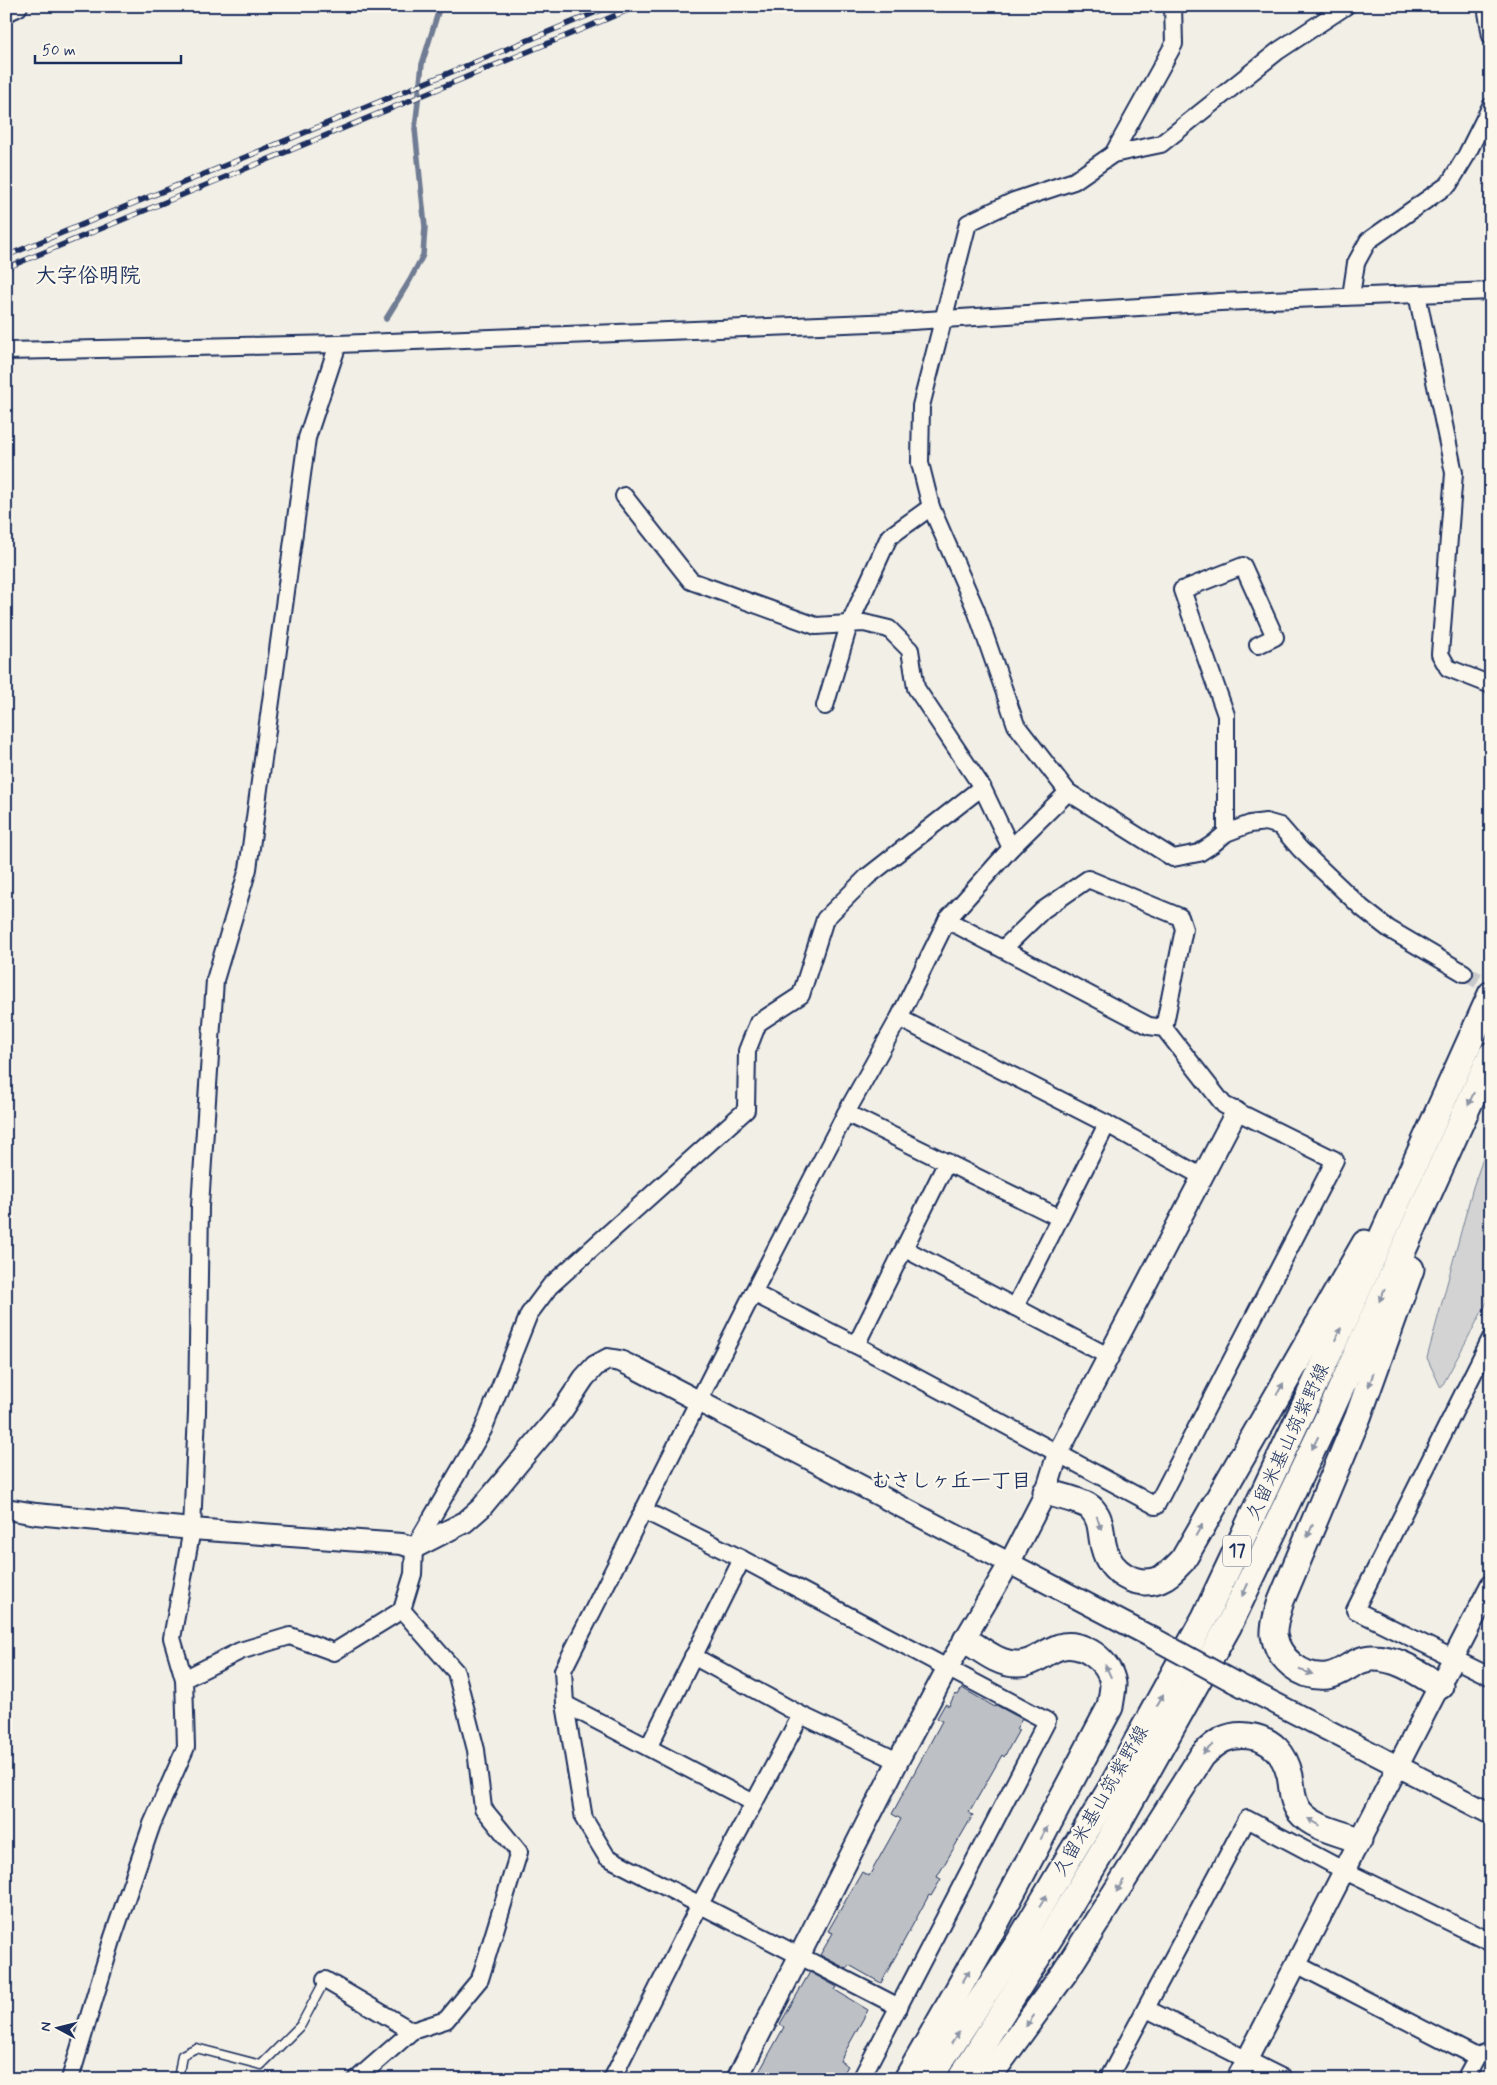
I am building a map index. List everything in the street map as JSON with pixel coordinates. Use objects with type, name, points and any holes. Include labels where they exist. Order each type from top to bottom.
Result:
[{"type":"main road","name":"久留米基山筑紫野線","points":[[929,2079],[1020,1940],[1111,1788],[1205,1617],[1340,1330],[1491,994]]},
{"type":"main road","name":"久留米基山筑紫野線","points":[[960,2079],[1053,1933],[1106,1845],[1228,1626],[1329,1415],[1491,1055]]},
{"type":"main road","points":[[1046,1492],[1091,1506],[1098,1517],[1104,1548],[1109,1561],[1127,1578],[1150,1582],[1170,1574],[1183,1560],[1354,1259],[1406,1183]]},
{"type":"main road","points":[[1425,1200],[1412,1265],[1358,1417],[1281,1601],[1274,1623],[1274,1636],[1280,1652],[1299,1671],[1328,1676],[1342,1670],[1353,1662],[1371,1658],[1391,1659],[1407,1666],[1440,1686]]},
{"type":"main road","points":[[907,2079],[1002,1912],[1110,1707],[1113,1684],[1109,1672],[1103,1661],[1077,1646],[1060,1647],[1028,1664],[1018,1664],[1004,1663],[966,1640]]},
{"type":"main road","points":[[987,2079],[1065,1972],[1202,1756],[1218,1741],[1232,1736],[1246,1735],[1258,1737],[1272,1744],[1281,1754],[1286,1765],[1290,1776],[1293,1801],[1302,1814],[1318,1824],[1359,1840]]},
{"type":"street","points":[[6,11],[17,6]]},
{"type":"street","points":[[1113,154],[1174,44],[1173,6]]},
{"type":"street","points":[[1346,6],[1278,51],[1161,144],[1113,154],[1074,181],[1014,200],[968,223],[941,320],[921,406],[920,462],[931,507],[976,610],[1016,725],[1068,792],[1173,858],[1199,853],[1214,844],[1226,833],[1250,824],[1266,822],[1280,826],[1300,850],[1362,908],[1389,929],[1464,974]]},
{"type":"street","points":[[1486,6],[1491,36]]},
{"type":"street","points":[[1351,296],[1356,263],[1368,241],[1449,184],[1466,156],[1491,106]]},
{"type":"street","points":[[6,351],[338,344],[941,320],[1351,296],[1491,291]]},
{"type":"street","points":[[1417,294],[1454,473],[1440,654],[1448,668],[1491,685]]},
{"type":"street","points":[[70,2079],[113,1937],[145,1843],[186,1747],[184,1679],[172,1638],[192,1529],[197,1412],[200,1206],[215,980],[248,869],[307,438],[338,344]]},
{"type":"street","points":[[624,496],[691,581],[816,626],[864,623],[889,629],[910,650],[916,688],[982,787],[1011,848]]},
{"type":"street","points":[[825,706],[849,625],[889,537],[931,507]]},
{"type":"street","points":[[1226,833],[1226,715],[1182,590],[1243,566],[1275,637],[1258,645]]},
{"type":"street","points":[[184,1679],[240,1651],[290,1636],[334,1652],[402,1610],[413,1574],[414,1548],[483,1430],[529,1314],[550,1286],[746,1110],[747,1051],[758,1023],[801,995],[825,919],[867,877],[982,787]]},
{"type":"street","points":[[899,2007],[607,1857],[584,1818],[565,1704],[562,1670],[753,1293],[846,1113],[899,1018],[947,920],[1011,848],[1068,792]]},
{"type":"street","points":[[1003,948],[1042,910],[1088,879],[1180,917],[1184,929],[1164,1028]]},
{"type":"street","points":[[753,1293],[856,1345],[1156,1506],[1335,1160],[1224,1105],[1164,1028],[1149,1026],[947,920]]},
{"type":"street","points":[[899,1018],[1107,1124],[1201,1176]]},
{"type":"street","points":[[736,2079],[898,1761],[948,1669],[1010,1562],[1046,1492],[1058,1453],[1236,1112]]},
{"type":"street","points":[[846,1113],[1060,1218]]},
{"type":"street","points":[[1015,1307],[1107,1124]]},
{"type":"street","points":[[856,1345],[947,1162]]},
{"type":"street","points":[[905,1248],[1108,1356]]},
{"type":"street","points":[[1491,1338],[1355,1610],[1491,1677]]},
{"type":"street","points":[[6,1509],[36,1514],[192,1529],[402,1544],[414,1548],[465,1522],[481,1508],[562,1411],[584,1378],[595,1366],[608,1359],[620,1361],[1010,1562],[1234,1682],[1491,1814]]},
{"type":"street","points":[[643,1510],[742,1559],[1047,1721],[861,2079]]},
{"type":"street","points":[[649,1746],[742,1559]]},
{"type":"street","points":[[1236,2079],[1491,1585]]},
{"type":"street","points":[[357,2079],[412,2031],[446,2020],[480,1979],[519,1852],[483,1808],[476,1750],[456,1672],[402,1610]]},
{"type":"street","points":[[693,1656],[801,1714],[898,1761]]},
{"type":"street","points":[[565,1704],[649,1746],[754,1803]]},
{"type":"street","points":[[612,2079],[700,1904],[801,1714]]},
{"type":"street","points":[[1108,2079],[1247,1818],[1345,1871],[1491,1942]]},
{"type":"street","points":[[1296,1964],[1484,2054],[1465,2079]]},
{"type":"street","points":[[325,1980],[412,2031]]},
{"type":"street","points":[[1147,2008],[1285,2079]]},
{"type":"lane","points":[[178,2079],[182,2055],[196,2048],[261,2065],[301,2025],[325,1980]]},
{"type":"shaded area","points":[[1491,1136],[1491,1295],[1441,1388],[1427,1358],[1473,1187]]},
{"type":"building","points":[[962,1688],[995,1707],[996,1705],[1022,1719],[1016,1729],[1019,1730],[1004,1757],[1002,1755],[969,1813],[973,1815],[937,1877],[941,1879],[931,1896],[929,1895],[881,1983],[849,1965],[847,1969],[820,1955],[833,1933],[828,1931],[862,1872],[869,1876],[901,1819],[892,1814],[942,1721],[937,1718],[945,1704],[949,1706],[955,1694],[958,1695]]},
{"type":"building","points":[[810,1972],[837,1987],[835,1990],[868,2010],[840,2061],[848,2066],[840,2079],[766,2079],[758,2074],[784,2027],[780,2024]]},
{"type":"waterway","points":[[386,319],[423,255],[425,227],[415,129],[422,64],[440,6]]},
{"type":"tunnel","points":[[1464,973],[1491,987]]},
{"type":"railway","points":[[6,256],[611,6]]},
{"type":"railway","points":[[6,268],[638,6]]},
{"type":"district","name":"大字俗明院","points":[[88,276]]},
{"type":"district","name":"むさしヶ丘一丁目","points":[[951,1481]]}]
